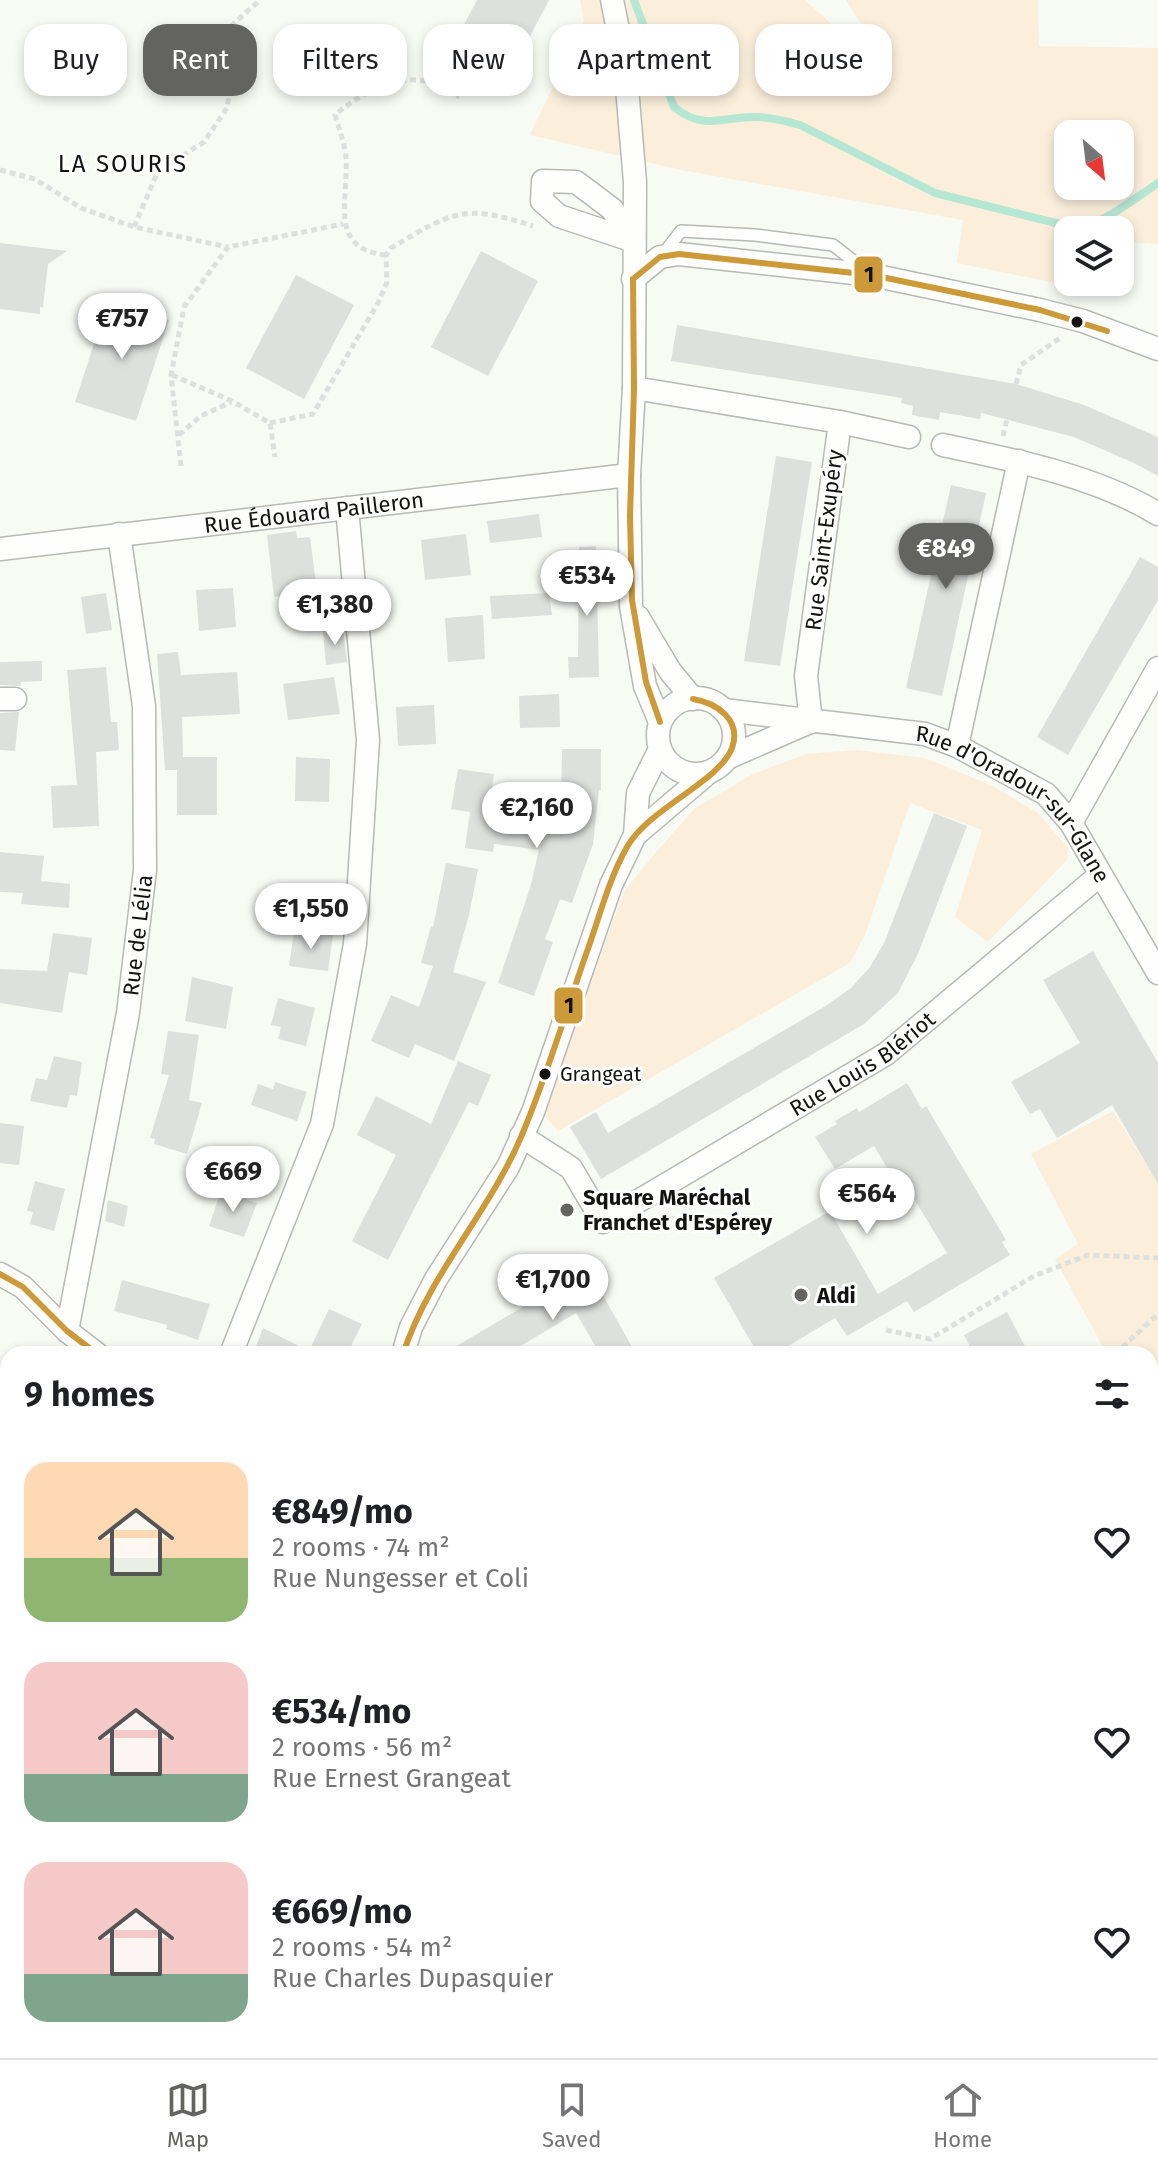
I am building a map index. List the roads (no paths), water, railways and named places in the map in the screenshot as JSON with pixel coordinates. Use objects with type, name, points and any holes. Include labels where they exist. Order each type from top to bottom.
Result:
[{"type":"street","points":[[612,0],[626,78],[635,182],[634,388],[629,475],[631,606],[645,686],[660,722],[660,749],[674,768],[697,775],[718,765],[733,746],[731,721],[715,703],[693,699],[673,706],[660,722]]},
{"type":"street","points":[[543,181],[576,182],[612,209],[634,241],[565,218],[542,201],[543,181]]},
{"type":"street","points":[[633,279],[660,257],[679,254],[872,275],[1083,321],[1158,349]]},
{"type":"street","name":"Rue Saint-Exupéry","points":[[634,388],[840,422],[806,676],[811,722]]},
{"type":"street","points":[[840,422],[909,437]]},
{"type":"street","points":[[943,445],[1019,461],[1130,497],[1158,514]]},
{"type":"street","points":[[957,746],[1019,461]]},
{"type":"street","name":"Rue Édouard Pailleron","points":[[0,549],[629,475]]},
{"type":"street","points":[[234,1346],[322,1124],[355,944],[368,740],[347,508]]},
{"type":"street","name":"Rue de Lélia","points":[[67,1331],[128,1013],[145,870],[144,706],[119,534]]},
{"type":"street","points":[[631,606],[670,671],[693,699]]},
{"type":"street","points":[[1071,823],[1158,668]]},
{"type":"street","name":"Rue d'Oradour-sur-Glane","points":[[724,710],[925,734],[957,746],[1046,794],[1071,823],[1100,875],[1147,933],[1158,973]]},
{"type":"street","name":"Rue d'Oradour-sur-Glane","points":[[635,835],[718,765],[811,722]]},
{"type":"street","points":[[405,1346],[411,1327],[436,1279],[508,1167],[533,1112],[611,885],[635,835],[638,793],[660,749]]},
{"type":"street","name":"Rue Louis Blériot","points":[[521,1136],[571,1168],[603,1222],[886,1054],[1100,875]]},
{"type":"street","points":[[0,1274],[23,1287],[87,1346]]},
{"type":"waterway","points":[[634,0],[674,107],[695,119],[713,121],[761,117],[800,125],[935,193],[1076,228],[1108,216],[1158,183]]},
{"type":"place","name":"Grangeat","points":[[545,1074]]},
{"type":"place","name":"Square Maréchal Franchet d'Espérey","points":[[567,1210]]},
{"type":"place","name":"Aldi","points":[[801,1295]]},
{"type":"district","name":"LA SOURIS","points":[[123,164]]}]
